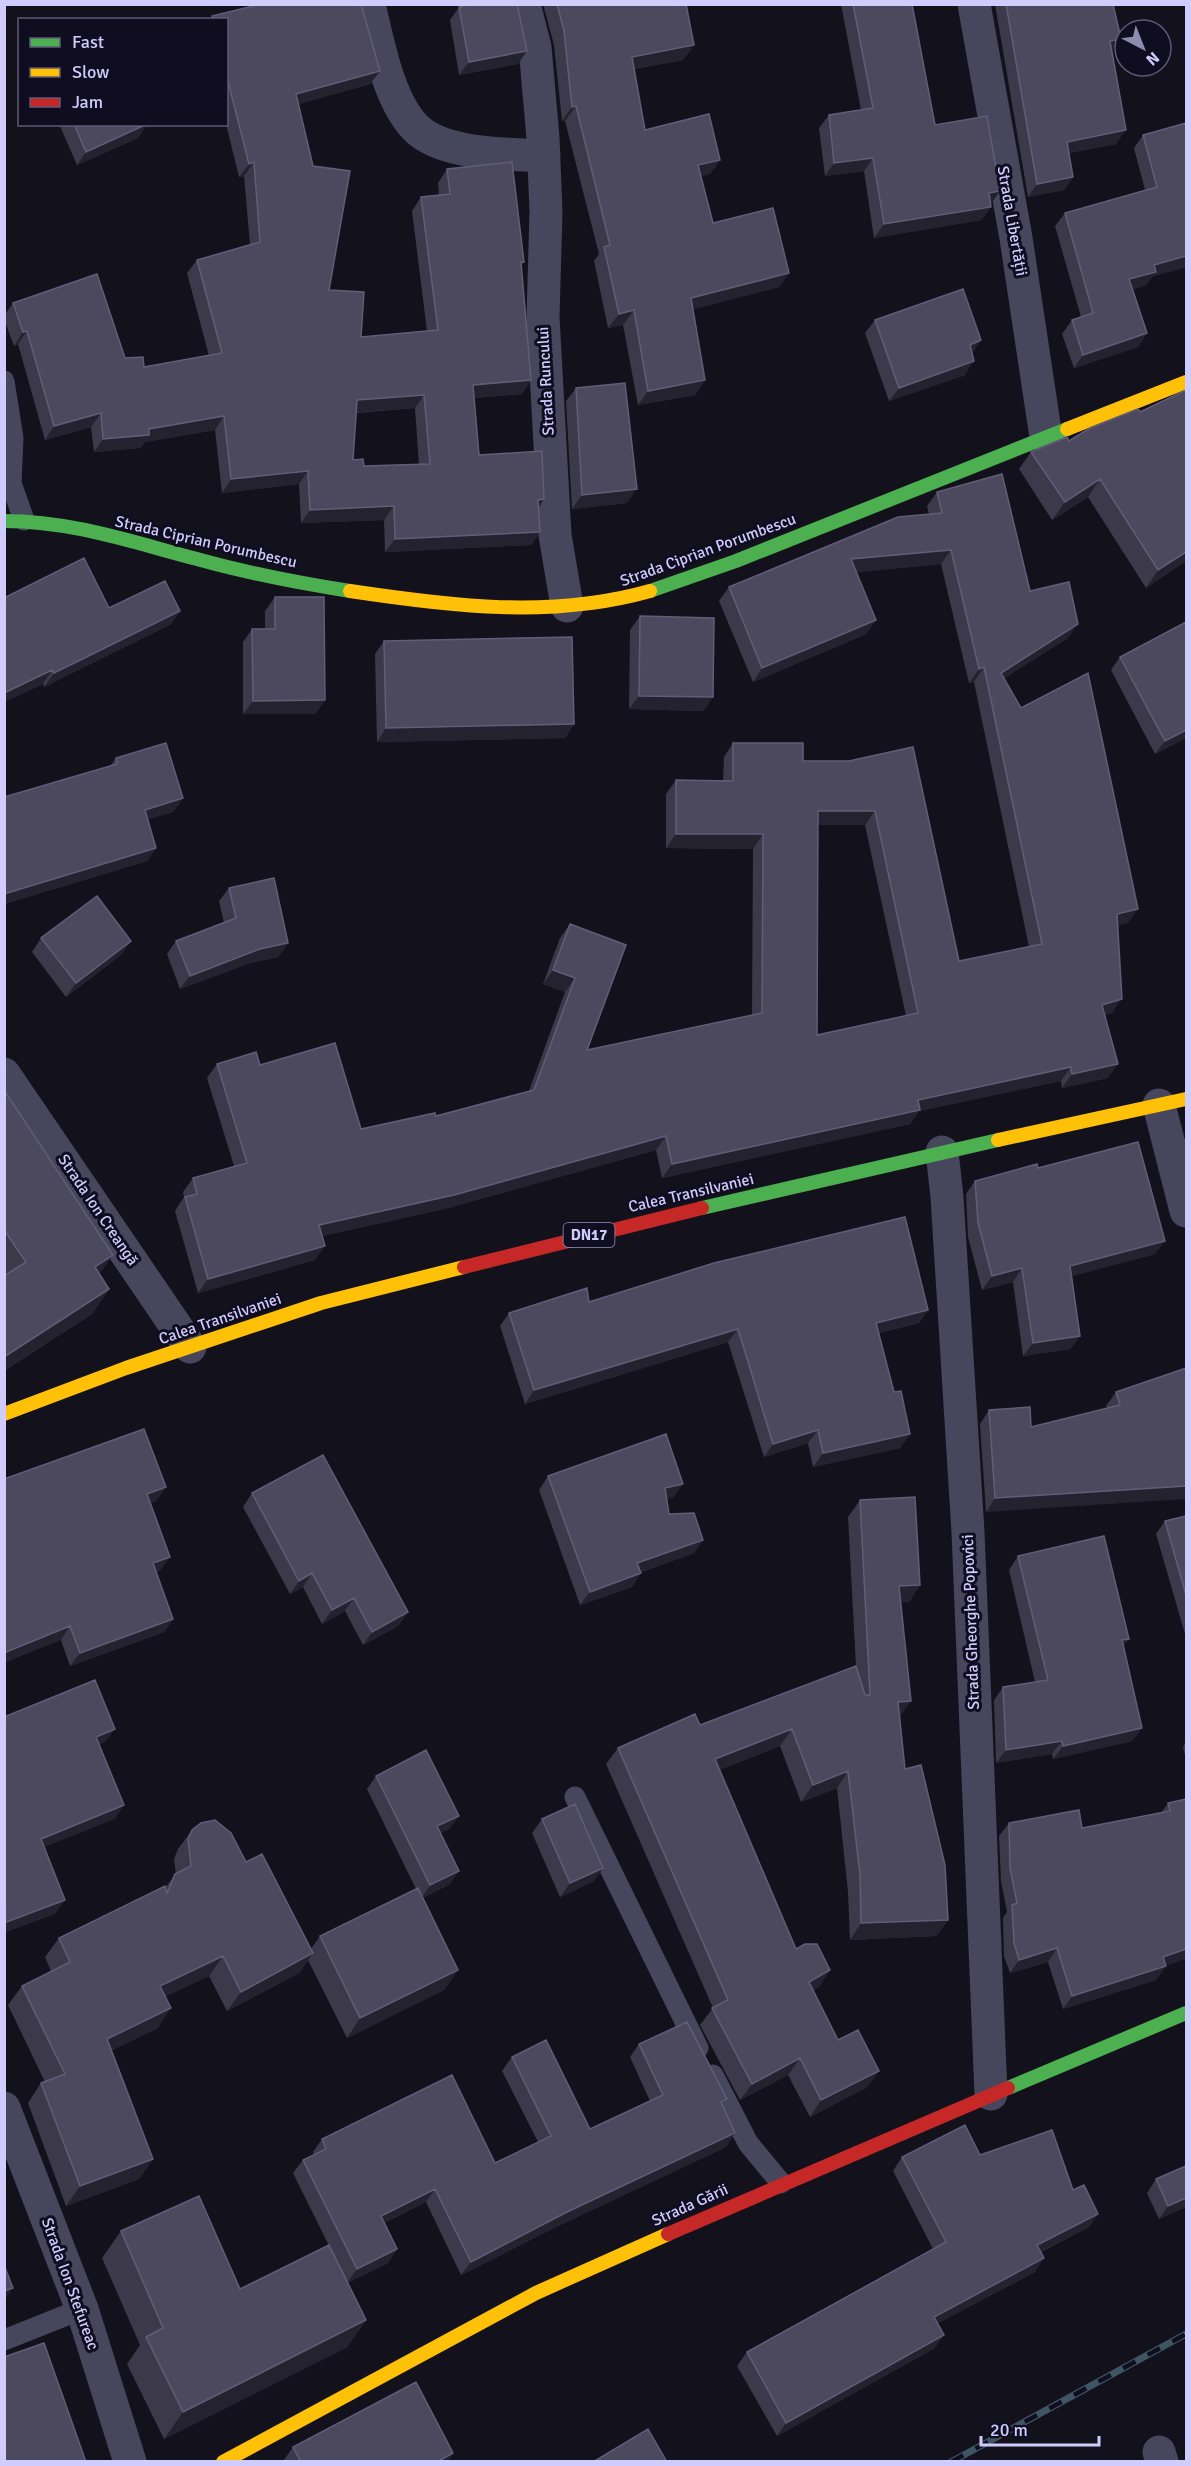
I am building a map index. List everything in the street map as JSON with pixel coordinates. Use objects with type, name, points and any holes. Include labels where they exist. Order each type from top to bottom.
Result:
[{"type":"main road","name":"Strada Ciprian Porumbescu","points":[[14,521],[72,526],[225,567],[321,586],[455,604],[567,606],[611,601],[657,589],[896,499],[1186,382]]},
{"type":"main road","name":"Calea Transilvaniei","points":[[4,1414],[190,1347],[333,1300],[606,1230],[942,1152],[1173,1102]]},
{"type":"main road","name":"Strada Gării","points":[[224,2462],[536,2293],[781,2183],[1186,2013]]},
{"type":"street","points":[[369,4],[384,63],[399,104],[420,131],[455,148],[487,153],[544,156]]},
{"type":"street","name":"Strada Runcului","points":[[524,4],[535,48],[544,156],[546,212],[543,317],[555,535],[567,606]]},
{"type":"street","name":"Strada Libertății","points":[[974,4],[1016,238],[1046,437]]},
{"type":"street","name":"Strada Ion Creangă","points":[[4,1074],[190,1347]]},
{"type":"street","points":[[1173,1102],[1186,1211]]},
{"type":"street","name":"Strada Gheorghe Popovici","points":[[942,1152],[947,1197],[968,1533],[991,2094]]},
{"type":"street","name":"Strada Ion Stefureac","points":[[4,2108],[82,2309],[130,2462]]},
{"type":"lane","points":[[4,381],[13,438],[11,483],[14,521]]},
{"type":"lane","points":[[575,1797],[673,2000],[748,2144],[781,2183]]},
{"type":"lane","points":[[4,2340],[82,2309]]},
{"type":"building","points":[[261,4],[361,4],[380,71],[296,94],[313,166],[350,171],[329,290],[364,292],[361,337],[438,330],[421,197],[450,194],[447,169],[512,162],[524,262],[521,262],[531,380],[473,385],[479,455],[542,451],[544,499],[538,500],[540,532],[395,539],[394,506],[310,510],[308,471],[231,479],[224,416],[149,429],[149,435],[103,439],[101,413],[54,426],[27,331],[23,332],[13,303],[97,274],[125,358],[143,357],[144,367],[222,353],[197,260],[260,242],[254,162],[249,164],[228,82],[228,18],[212,18],[212,16]],"holes":[[[424,395],[430,464],[364,466],[363,459],[353,460],[357,400]]]},
{"type":"building","points":[[472,4],[517,4],[527,51],[469,62],[459,7]]},
{"type":"building","points":[[557,4],[686,4],[694,45],[632,57],[645,130],[709,114],[720,160],[698,165],[713,223],[773,208],[789,273],[691,298],[705,380],[648,391],[634,310],[619,314],[604,247],[610,245],[576,106],[572,107],[564,31]]},
{"type":"building","points":[[853,4],[912,4],[935,125],[987,116],[1000,191],[989,193],[991,207],[884,224],[873,158],[834,163],[829,115],[873,108]]},
{"type":"building","points":[[1006,4],[1113,4],[1116,18],[1113,18],[1113,40],[1110,41],[1113,78],[1117,78],[1126,130],[1067,142],[1073,177],[1037,184]]},
{"type":"building","points":[[1186,123],[1186,256],[1154,265],[1156,272],[1129,279],[1147,333],[1083,355],[1072,320],[1093,313],[1065,213],[1157,187],[1143,135]]},
{"type":"building","points":[[75,126],[143,126],[86,152]]},
{"type":"building","points":[[963,289],[981,340],[970,345],[974,361],[899,388],[875,320]]},
{"type":"building","points":[[625,383],[637,489],[582,495],[576,388]]},
{"type":"building","points":[[1186,390],[1186,552],[1158,570],[1100,479],[1065,502],[1031,452],[1067,437],[1069,441],[1090,428],[1138,409],[1140,412]]},
{"type":"building","points":[[1002,474],[1030,591],[1069,582],[1078,624],[1001,673],[1021,708],[1088,673],[1138,909],[1117,914],[1122,999],[1102,1005],[1118,1064],[1072,1074],[1071,1067],[918,1100],[920,1110],[672,1164],[666,1136],[454,1195],[319,1225],[325,1246],[208,1279],[185,1197],[197,1194],[193,1178],[247,1163],[217,1064],[256,1052],[260,1065],[335,1043],[361,1129],[435,1113],[436,1116],[534,1090],[575,978],[553,970],[570,924],[626,945],[587,1050],[762,1013],[763,834],[676,834],[676,780],[733,781],[733,743],[803,743],[803,761],[849,761],[913,747],[959,961],[1042,944],[984,667],[979,669],[951,550],[851,559],[876,620],[762,668],[729,587],[898,517],[942,513],[937,492]],"holes":[[[818,811],[875,811],[918,1013],[817,1035]]]},
{"type":"building","points":[[84,558],[109,608],[165,581],[180,611],[54,673],[52,670],[4,693],[4,598]]},
{"type":"building","points":[[275,597],[324,597],[325,700],[253,701],[252,629],[275,629]]},
{"type":"building","points":[[640,616],[714,618],[713,697],[639,696]]},
{"type":"building","points":[[1186,622],[1186,730],[1165,741],[1120,657]]},
{"type":"building","points":[[572,637],[574,724],[386,728],[384,641]]},
{"type":"building","points":[[166,743],[183,798],[145,810],[156,848],[4,894],[4,797],[117,764],[116,758]]},
{"type":"building","points":[[274,878],[288,943],[260,949],[190,976],[176,941],[236,918],[229,888]]},
{"type":"building","points":[[97,896],[131,941],[76,983],[41,938]]},
{"type":"building","points":[[4,1090],[113,1255],[95,1267],[109,1289],[4,1357],[4,1276],[26,1262],[4,1230]]},
{"type":"building","points":[[1138,1142],[1165,1241],[1070,1266],[1080,1336],[1033,1343],[1022,1268],[992,1276],[978,1223],[975,1181],[1037,1164],[1038,1168]]},
{"type":"building","points":[[905,1217],[928,1310],[876,1323],[894,1392],[901,1391],[910,1434],[823,1453],[818,1430],[773,1444],[738,1329],[534,1390],[509,1313],[587,1288],[589,1302],[714,1263]]},
{"type":"building","points":[[1186,1368],[1186,1486],[995,1498],[989,1410],[1030,1407],[1031,1427],[1120,1405],[1116,1392]]},
{"type":"building","points":[[144,1429],[166,1487],[147,1494],[170,1557],[153,1563],[173,1619],[80,1653],[70,1626],[4,1653],[4,1479]]},
{"type":"building","points":[[666,1434],[683,1484],[665,1488],[669,1514],[694,1513],[703,1540],[637,1563],[641,1573],[590,1592],[548,1476]]},
{"type":"building","points":[[323,1455],[408,1612],[372,1632],[354,1598],[332,1610],[312,1573],[299,1581],[252,1493]]},
{"type":"building","points":[[915,1497],[920,1585],[899,1586],[911,1701],[898,1702],[905,1769],[921,1765],[945,1865],[948,1920],[861,1923],[860,1875],[848,1771],[813,1785],[792,1729],[715,1759],[796,1949],[805,1944],[817,1944],[830,1970],[809,1982],[838,2040],[858,2030],[879,2071],[821,2100],[800,2058],[752,2084],[712,2008],[728,2000],[618,1748],[695,1714],[700,1725],[856,1666],[865,1695],[870,1695],[860,1500]]},
{"type":"building","points":[[1186,1516],[1186,1595],[1165,1521]]},
{"type":"building","points":[[1104,1536],[1129,1639],[1122,1640],[1142,1728],[1063,1746],[1062,1741],[1006,1750],[1003,1687],[1048,1680],[1018,1556]]},
{"type":"building","points":[[95,1680],[115,1729],[96,1737],[124,1805],[41,1839],[65,1900],[4,1923],[4,1717]]},
{"type":"building","points":[[426,1750],[459,1816],[437,1826],[459,1871],[430,1885],[376,1776]]},
{"type":"building","points":[[1186,1799],[1186,1949],[1163,1957],[1166,1966],[1072,1996],[1057,1948],[1019,1960],[1014,1943],[1012,1905],[1017,1903],[1010,1868],[1009,1823],[1079,1810],[1082,1828],[1170,1811],[1168,1803]]},
{"type":"building","points":[[575,1804],[603,1868],[570,1883],[542,1819]]},
{"type":"building","points":[[215,1820],[231,1833],[246,1862],[262,1854],[313,1953],[241,1992],[223,1956],[160,1986],[171,2008],[107,2039],[153,2159],[80,2186],[41,2083],[65,2074],[22,1986],[70,1962],[59,1938],[165,1886],[167,1893],[175,1874],[191,1866],[188,1839],[192,1830],[201,1823]]},
{"type":"building","points":[[418,1888],[458,1970],[360,2018],[320,1936]]},
{"type":"building","points":[[687,2022],[727,2099],[721,2102],[735,2133],[567,2212],[471,2262],[435,2189],[381,2216],[397,2249],[357,2269],[303,2160],[326,2149],[322,2139],[452,2075],[495,2163],[551,2136],[512,2057],[546,2040],[590,2129],[663,2095],[639,2044]]},
{"type":"building","points":[[965,2125],[980,2155],[1052,2130],[1073,2190],[1084,2185],[1098,2214],[1037,2245],[1044,2258],[934,2317],[944,2335],[786,2423],[747,2352],[946,2242],[902,2157]]},
{"type":"building","points":[[1186,2166],[1186,2198],[1168,2206],[1156,2179]]},
{"type":"building","points":[[199,2196],[240,2289],[329,2245],[366,2320],[183,2412],[146,2337],[163,2328],[121,2231]]},
{"type":"building","points":[[4,2265],[13,2288],[4,2291]]},
{"type":"building","points":[[44,2343],[86,2462],[4,2462],[4,2357]]},
{"type":"building","points":[[416,2382],[453,2453],[437,2462],[301,2462],[293,2447]]},
{"type":"building","points":[[648,2429],[667,2462],[593,2462]]},
{"type":"railway","points":[[951,2462],[1186,2334]]},
{"type":"traffic: fast","points":[[650,591],[736,561],[1067,429]]},
{"type":"traffic: fast","points":[[4,521],[78,529],[254,573],[350,591]]},
{"type":"traffic: fast","points":[[702,1208],[998,1140]]},
{"type":"traffic: fast","points":[[1008,2088],[1186,2013]]},
{"type":"traffic: slow","points":[[1067,429],[1186,382]]},
{"type":"traffic: slow","points":[[350,591],[425,601],[500,607],[575,605],[613,600],[650,591]]},
{"type":"traffic: slow","points":[[998,1140],[1186,1099]]},
{"type":"traffic: slow","points":[[4,1414],[126,1368],[321,1303],[464,1267]]},
{"type":"traffic: slow","points":[[223,2462],[536,2293],[668,2234]]},
{"type":"traffic: jam","points":[[464,1267],[702,1208]]},
{"type":"traffic: jam","points":[[668,2234],[1008,2088]]}]
